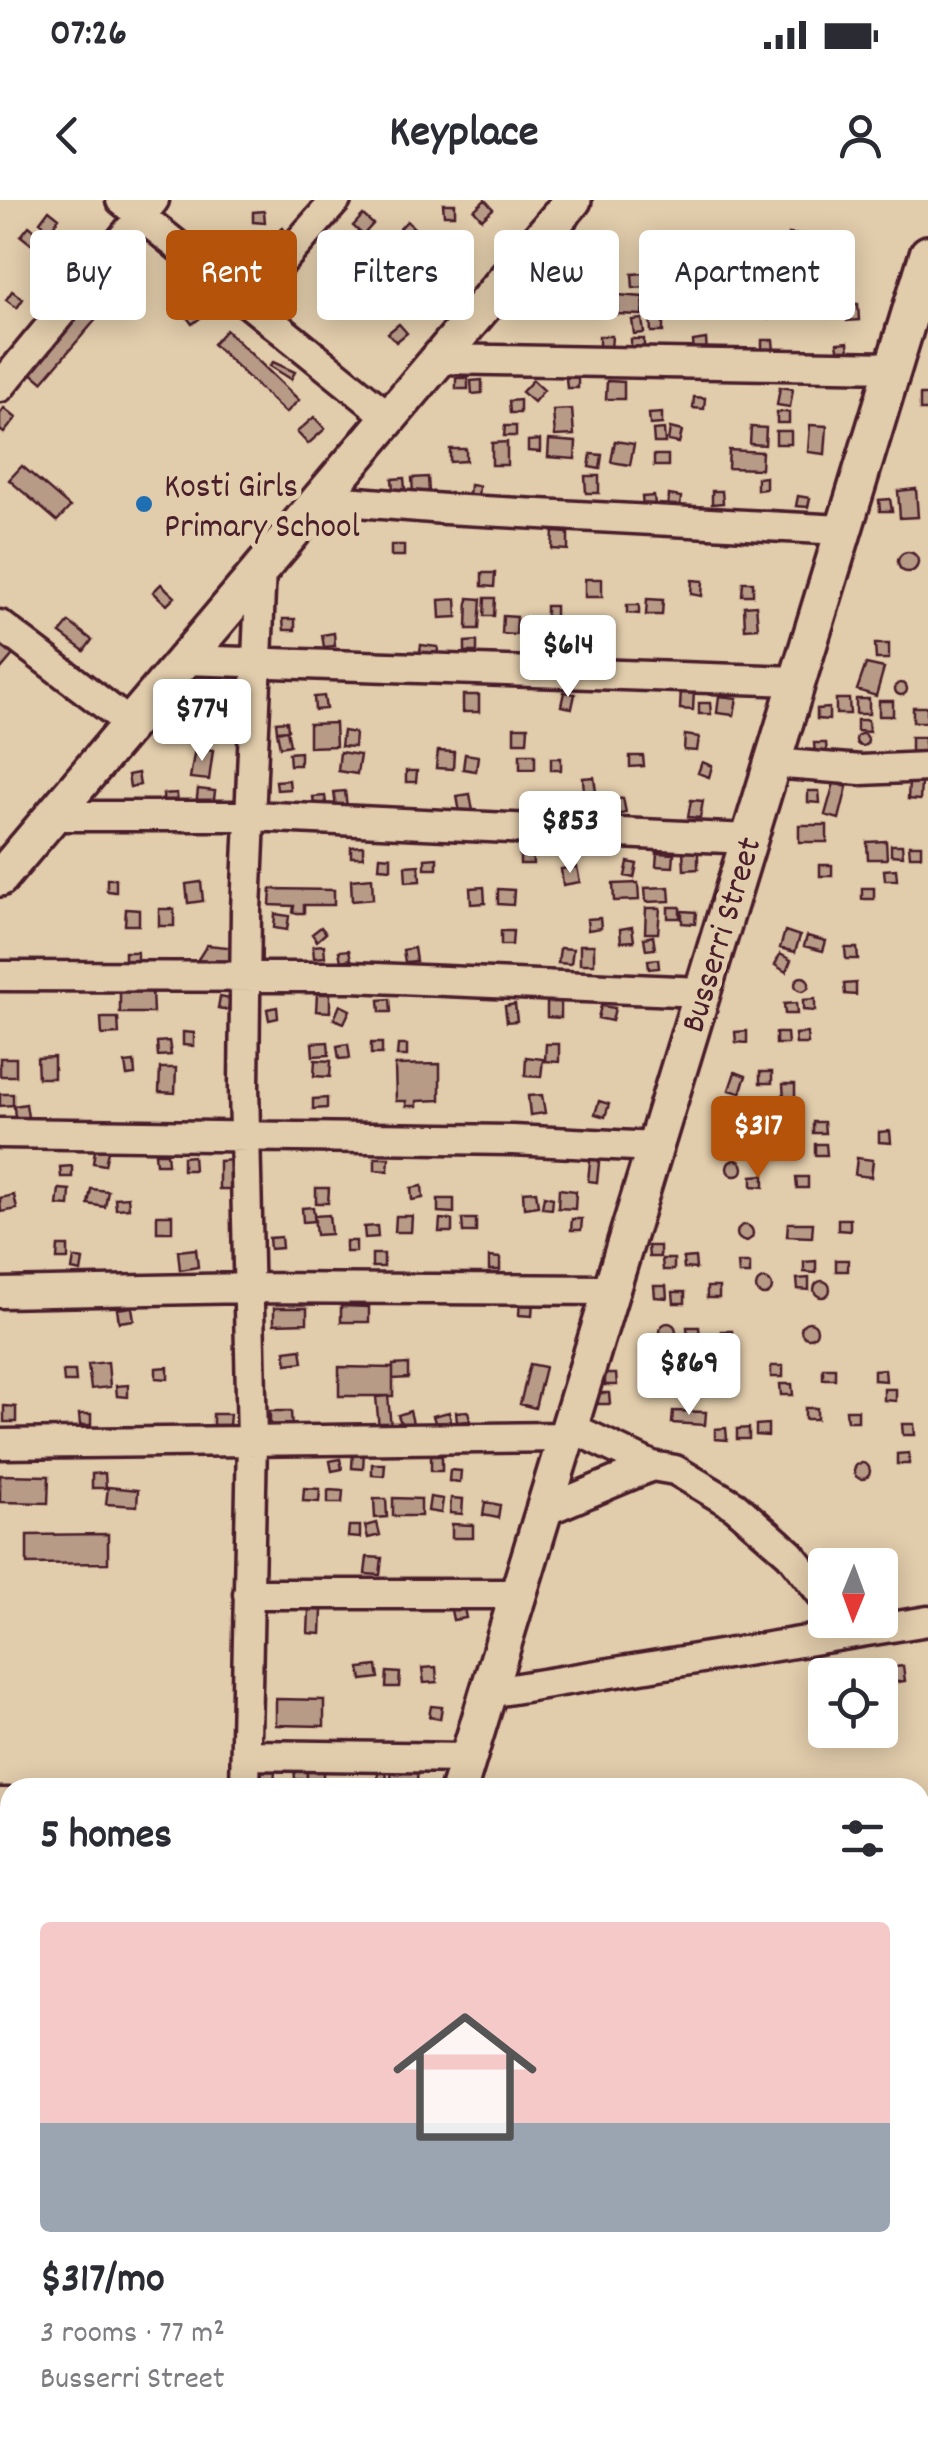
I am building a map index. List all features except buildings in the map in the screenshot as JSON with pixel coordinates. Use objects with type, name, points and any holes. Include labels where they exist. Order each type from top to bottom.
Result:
[{"type":"main road","points":[[0,878],[573,200]]},
{"type":"main road","name":"Busserri Street","points":[[463,1773],[928,254]]},
{"type":"street","points":[[297,244],[336,200]]},
{"type":"street","points":[[0,387],[138,205],[166,230]]},
{"type":"street","points":[[268,320],[389,417]]},
{"type":"street","points":[[439,358],[893,367]]},
{"type":"street","points":[[320,498],[465,510],[843,530]]},
{"type":"street","points":[[246,1778],[252,1440],[244,1136],[246,910],[261,568]]},
{"type":"street","points":[[0,625],[129,723]]},
{"type":"street","points":[[184,660],[797,682]]},
{"type":"street","points":[[772,763],[862,770],[928,766]]},
{"type":"street","points":[[50,816],[251,816],[748,838]]},
{"type":"street","points":[[0,976],[352,977],[702,992]]},
{"type":"street","points":[[0,1133],[512,1140],[654,1147]]},
{"type":"street","points":[[0,1293],[247,1288],[611,1290]]},
{"type":"street","points":[[0,1444],[567,1432],[652,1466],[675,1470],[735,1506],[790,1554],[808,1577]]},
{"type":"street","points":[[540,1513],[652,1466]]},
{"type":"street","points":[[248,1594],[518,1594]]},
{"type":"street","points":[[898,1623],[928,1621]]},
{"type":"street","points":[[488,1694],[808,1634]]},
{"type":"street","points":[[246,1754],[463,1773]]},
{"type":"place","name":"Kosti Girls Primary School","points":[[144,504]]}]
